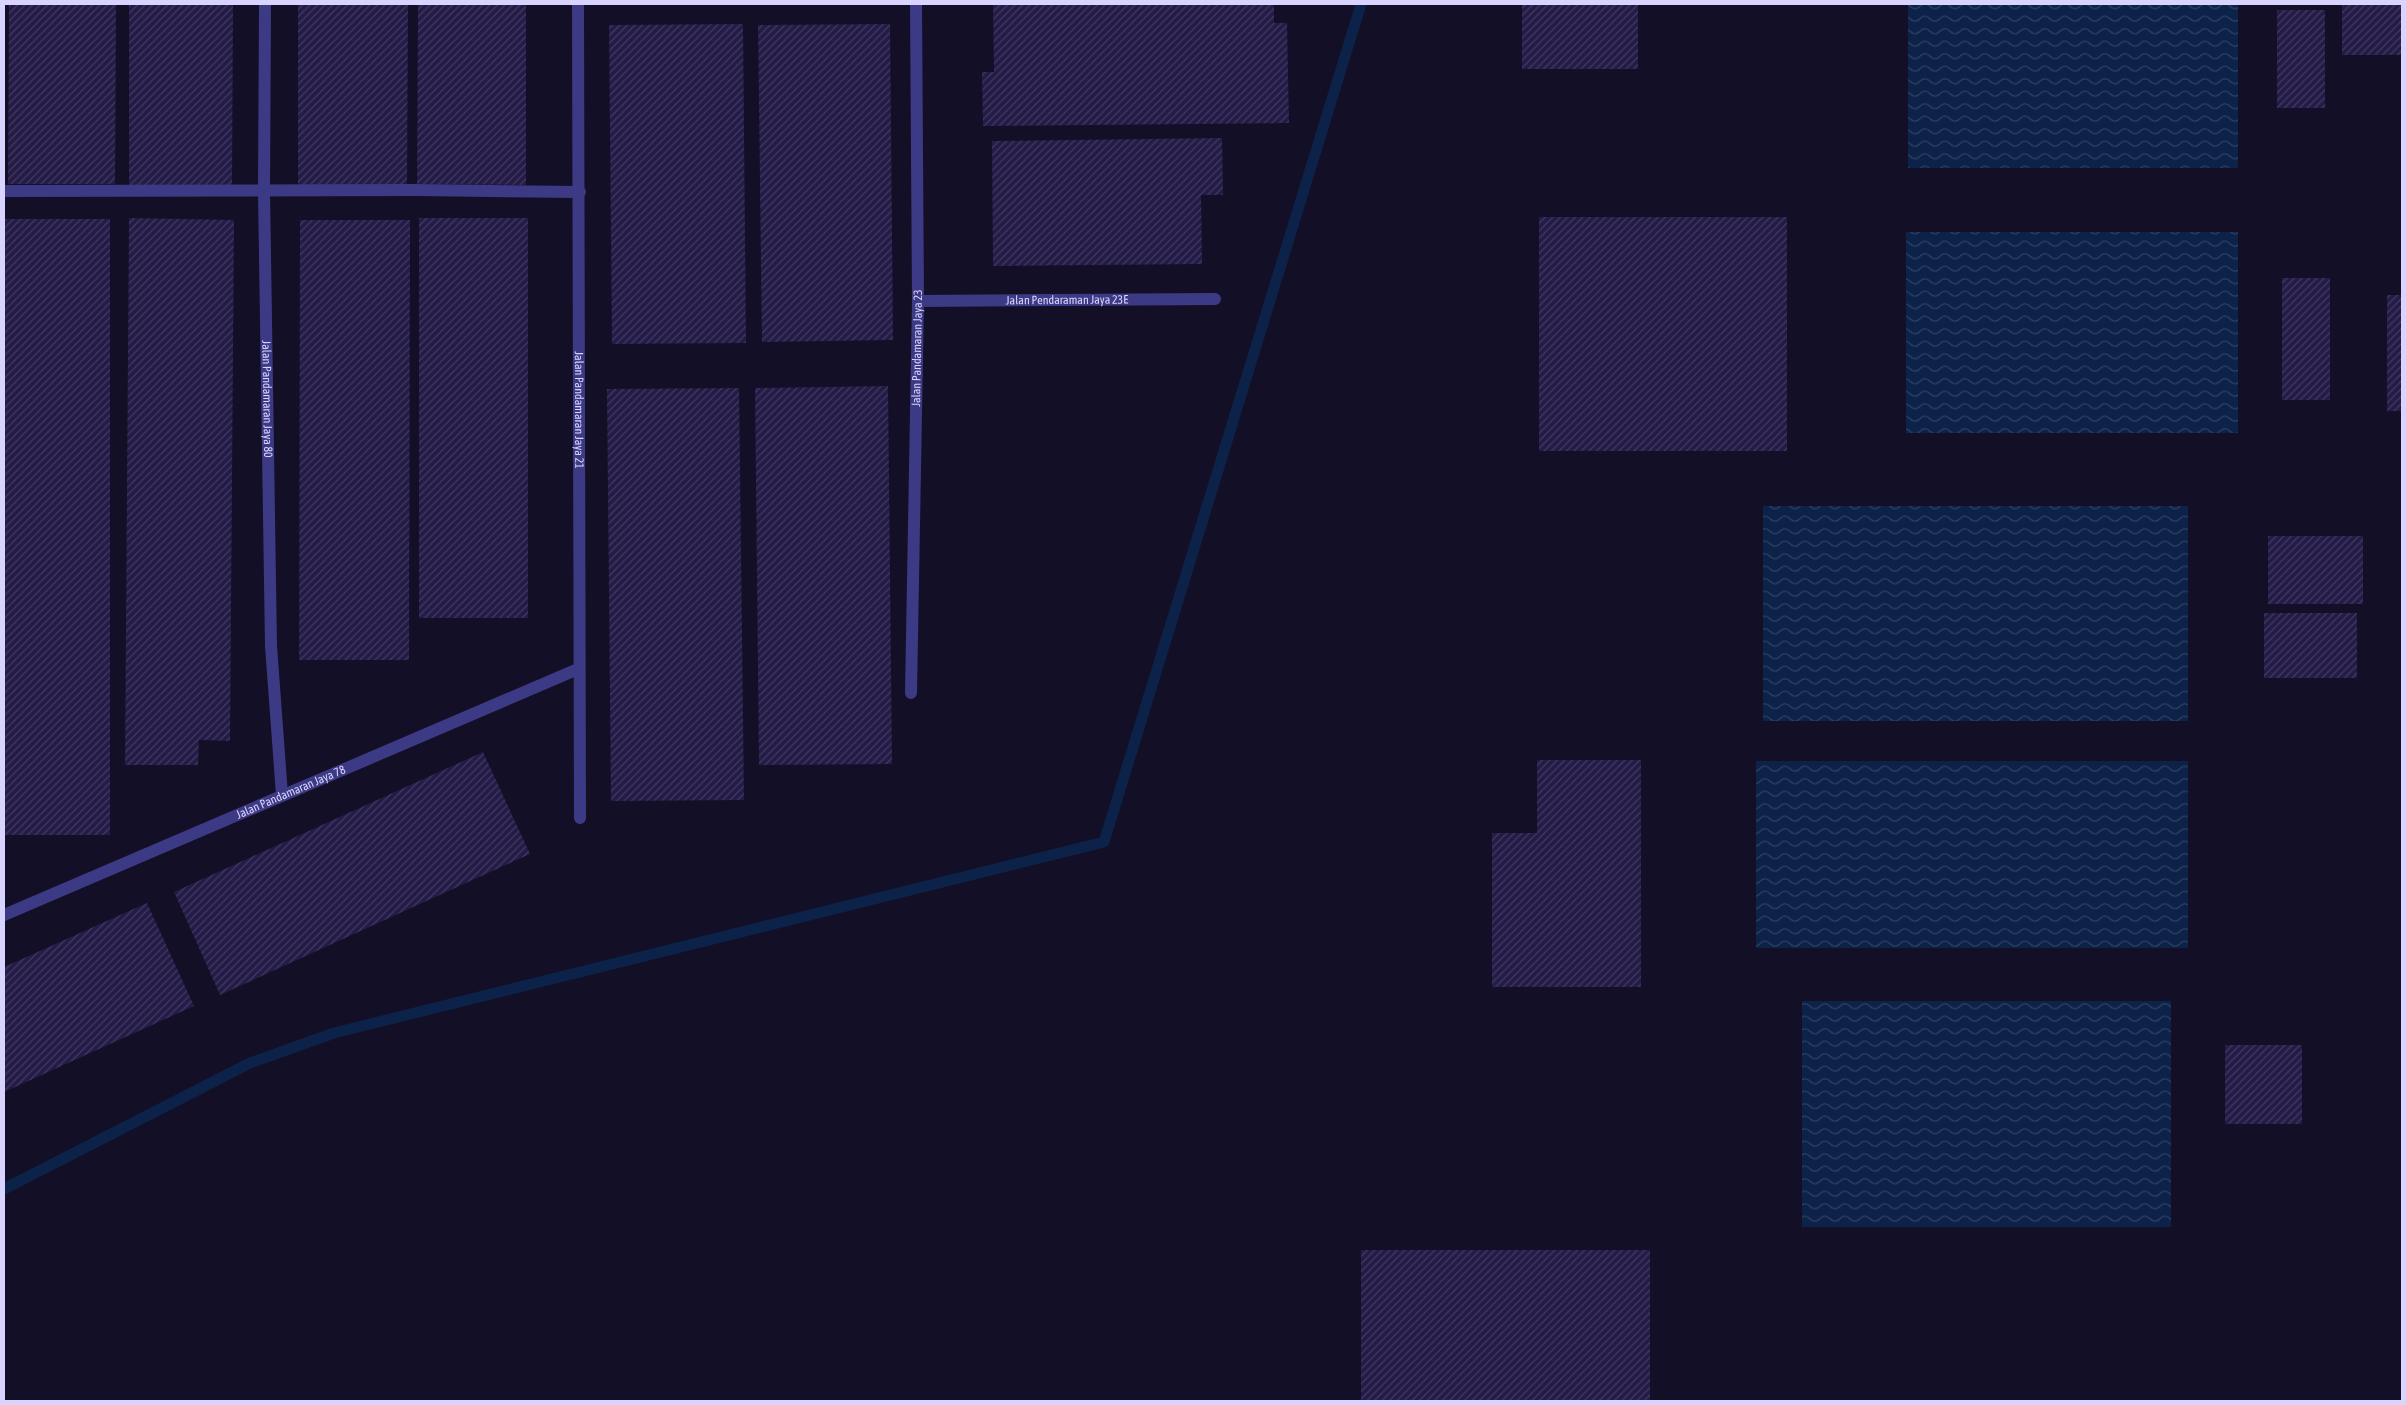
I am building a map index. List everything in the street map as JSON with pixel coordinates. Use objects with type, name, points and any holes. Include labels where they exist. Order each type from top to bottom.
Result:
[{"type":"street","name":"Jalan Pandamaran Jaya 80","points":[[265,4],[264,191],[271,646],[282,795]]},
{"type":"street","name":"Jalan Pandamaran Jaya 21","points":[[578,4],[580,192],[578,669],[580,818]]},
{"type":"street","name":"Jalan Pandamaran Jaya 23","points":[[911,693],[918,301],[916,4]]},
{"type":"street","points":[[4,191],[580,192]]},
{"type":"street","name":"Jalan Pendaraman Jaya 23E","points":[[918,301],[1215,299]]},
{"type":"street","name":"Jalan Pandamaran Jaya 78","points":[[4,915],[578,669]]},
{"type":"water","points":[[1908,4],[2238,4],[2238,168],[1908,168]]},
{"type":"water","points":[[1906,232],[2238,232],[2238,433],[1906,433]]},
{"type":"water","points":[[1763,506],[2188,506],[2188,721],[1763,721]]},
{"type":"water","points":[[1756,761],[2188,761],[2188,948],[1756,948]]},
{"type":"water","points":[[1802,1001],[2171,1001],[2171,1227],[1802,1227]]},
{"type":"building","points":[[9,4],[116,4],[115,184],[8,184]]},
{"type":"building","points":[[129,4],[233,4],[232,186],[129,186]]},
{"type":"building","points":[[298,4],[408,4],[407,189],[298,189]]},
{"type":"building","points":[[418,4],[526,4],[526,185],[417,184]]},
{"type":"building","points":[[993,4],[1274,4],[1274,23],[1287,23],[1289,123],[983,126],[982,72],[994,72]]},
{"type":"building","points":[[1522,4],[1638,4],[1638,69],[1522,69]]},
{"type":"building","points":[[2342,4],[2402,4],[2402,55],[2342,55]]},
{"type":"building","points":[[2277,10],[2325,10],[2325,108],[2277,108]]},
{"type":"building","points":[[743,24],[746,343],[612,344],[609,25]]},
{"type":"building","points":[[890,24],[893,340],[762,342],[758,25]]},
{"type":"building","points":[[1222,138],[1223,195],[1201,195],[1202,264],[993,266],[992,141]]},
{"type":"building","points":[[1539,217],[1787,217],[1787,451],[1539,451]]},
{"type":"building","points":[[129,218],[234,220],[230,741],[199,740],[198,765],[125,765]]},
{"type":"building","points":[[419,218],[528,218],[528,618],[419,618]]},
{"type":"building","points":[[4,219],[110,219],[110,835],[4,835]]},
{"type":"building","points":[[300,220],[410,220],[409,660],[299,660]]},
{"type":"building","points":[[2282,278],[2330,278],[2330,400],[2282,400]]},
{"type":"building","points":[[2387,295],[2402,295],[2402,411],[2387,411]]},
{"type":"building","points":[[888,386],[892,764],[759,765],[755,388]]},
{"type":"building","points":[[739,388],[744,800],[611,801],[607,389]]},
{"type":"building","points":[[2268,536],[2363,536],[2363,604],[2268,604]]},
{"type":"building","points":[[2264,613],[2357,613],[2357,678],[2264,678]]},
{"type":"building","points":[[483,752],[530,854],[220,995],[174,892]]},
{"type":"building","points":[[1537,760],[1641,760],[1641,987],[1492,987],[1492,833],[1537,833]]},
{"type":"building","points":[[147,903],[194,1006],[4,1092],[4,967]]},
{"type":"building","points":[[2225,1045],[2302,1045],[2302,1124],[2225,1124]]},
{"type":"building","points":[[1361,1250],[1650,1250],[1650,1401],[1361,1401]]},
{"type":"waterway","points":[[4,1189],[250,1063],[334,1033],[1104,842],[1361,4]]}]
